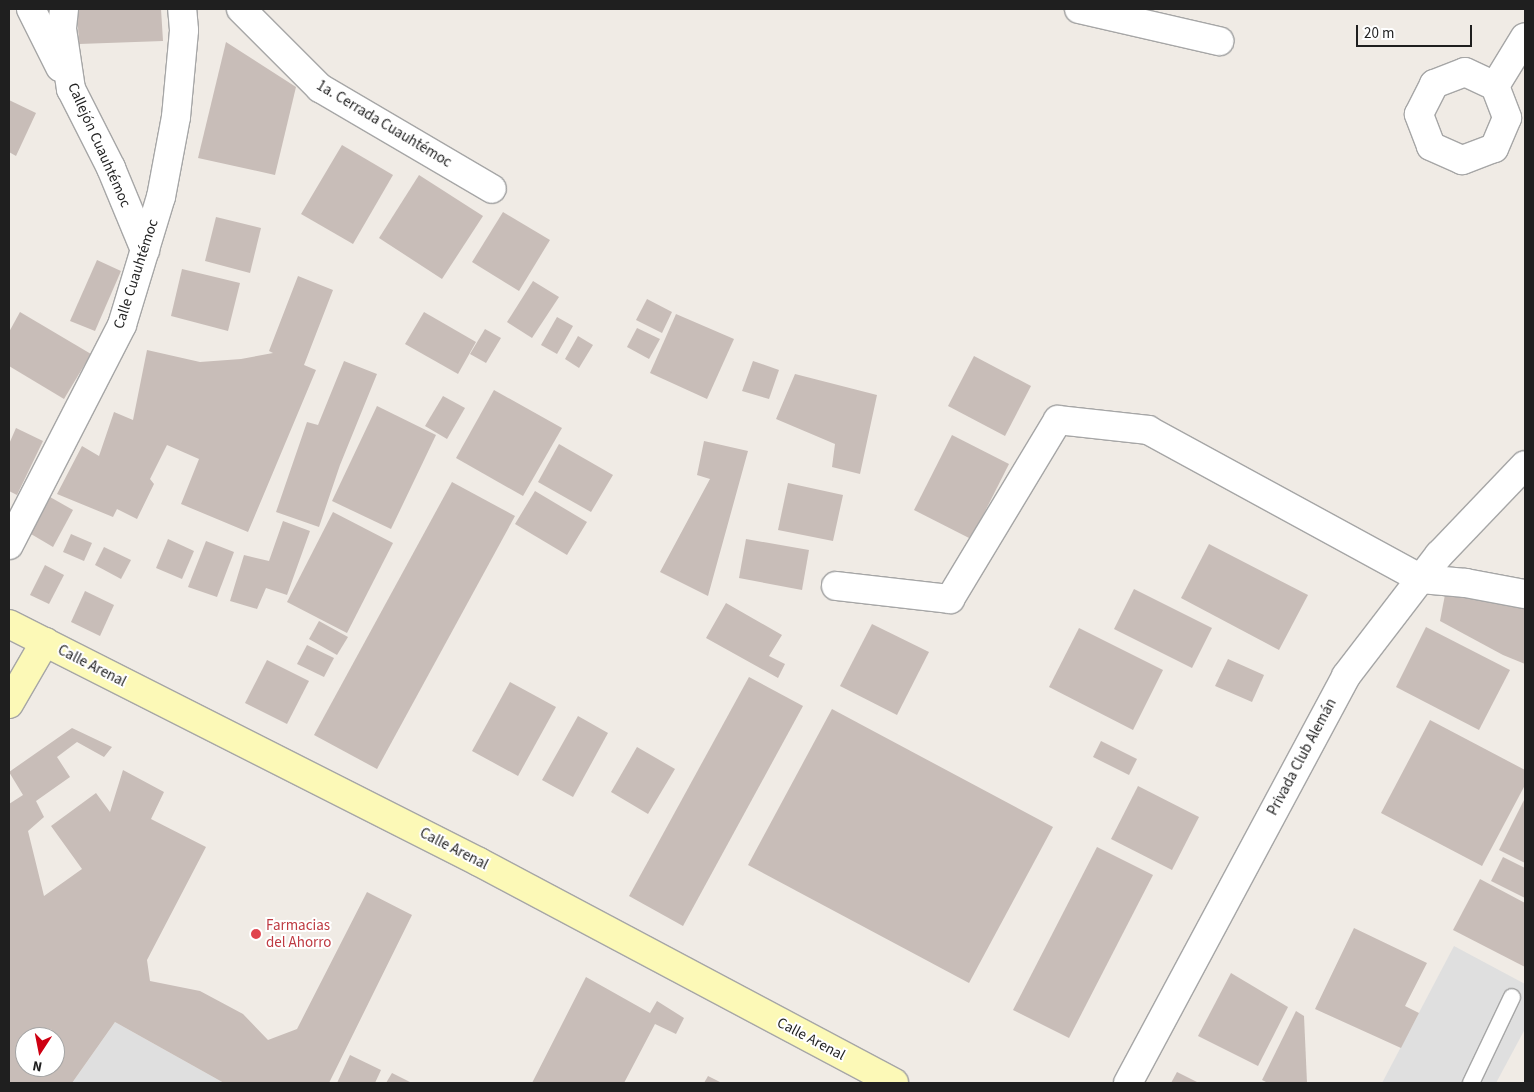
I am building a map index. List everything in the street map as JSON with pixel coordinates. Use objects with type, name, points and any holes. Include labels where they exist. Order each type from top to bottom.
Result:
[{"type":"street","points":[[31,9],[71,89]]},
{"type":"street","name":"Callejón Cuauhtémoc","points":[[64,9],[62,29],[71,89],[111,168],[145,250]]},
{"type":"street","name":"Calle Cuauhtémoc","points":[[9,545],[122,325],[161,197],[176,116],[184,30],[182,9]]},
{"type":"street","name":"1a. Cerrada Cuauhtémoc","points":[[241,9],[320,88],[492,189]]},
{"type":"street","points":[[1079,9],[1219,41]]},
{"type":"street","points":[[1496,86],[1525,37]]},
{"type":"street","points":[[836,586],[950,599],[1058,420],[1148,430],[1421,578],[1466,583],[1525,594]]},
{"type":"street","name":"Privada Club Alemán","points":[[1128,1083],[1346,676],[1439,555],[1525,465]]},
{"type":"street","name":"Calle Arenal","points":[[9,624],[479,862],[894,1083]]},
{"type":"street","points":[[9,704],[45,642]]},
{"type":"lane","points":[[1471,1083],[1512,997]]},
{"type":"shaded area","points":[[1454,946],[1525,984],[1525,1029],[1496,1083],[1382,1083]]},
{"type":"shaded area","points":[[115,1022],[224,1083],[72,1083]]},
{"type":"building","points":[[77,9],[161,9],[163,41],[79,44]]},
{"type":"building","points":[[226,42],[296,87],[275,175],[198,158]]},
{"type":"building","points":[[9,100],[36,113],[16,156],[9,152]]},
{"type":"building","points":[[342,145],[393,175],[353,244],[301,214]]},
{"type":"building","points":[[419,175],[483,216],[442,279],[379,238]]},
{"type":"building","points":[[503,212],[550,240],[519,291],[472,262]]},
{"type":"building","points":[[216,217],[261,228],[250,273],[205,261]]},
{"type":"building","points":[[97,260],[121,271],[95,331],[70,321]]},
{"type":"building","points":[[182,269],[240,283],[228,331],[171,316]]},
{"type":"building","points":[[298,276],[333,290],[304,365],[316,370],[248,532],[181,504],[199,459],[167,445],[150,479],[154,484],[137,519],[117,509],[113,517],[57,494],[82,446],[99,456],[114,412],[133,420],[147,350],[200,362],[241,359],[273,353],[269,351]]},
{"type":"building","points":[[533,281],[559,297],[532,338],[507,322]]},
{"type":"building","points":[[647,299],[672,312],[662,333],[636,320]]},
{"type":"building","points":[[20,312],[91,354],[64,399],[9,366],[9,332]]},
{"type":"building","points":[[424,312],[476,342],[458,374],[405,344]]},
{"type":"building","points":[[676,314],[734,339],[707,399],[650,373]]},
{"type":"building","points":[[557,317],[573,326],[557,354],[541,345]]},
{"type":"building","points":[[637,328],[660,339],[649,359],[627,347]]},
{"type":"building","points":[[485,329],[501,338],[486,363],[470,354]]},
{"type":"building","points":[[578,336],[593,345],[579,368],[565,359]]},
{"type":"building","points":[[974,356],[1031,386],[1005,436],[948,406]]},
{"type":"building","points":[[344,361],[377,374],[340,465],[319,527],[276,512],[307,422],[318,425]]},
{"type":"building","points":[[753,361],[779,370],[769,399],[742,391]]},
{"type":"building","points":[[795,374],[877,395],[860,474],[832,467],[835,444],[776,419]]},
{"type":"building","points":[[494,390],[562,428],[523,496],[456,458]]},
{"type":"building","points":[[443,396],[465,408],[447,439],[425,426]]},
{"type":"building","points":[[377,406],[436,435],[391,529],[332,501]]},
{"type":"building","points":[[16,428],[43,441],[17,495],[9,491],[9,444]]},
{"type":"building","points":[[952,435],[1009,464],[971,539],[914,510]]},
{"type":"building","points":[[704,441],[748,451],[708,596],[660,572],[710,479],[697,475]]},
{"type":"building","points":[[559,444],[613,475],[591,512],[538,482]]},
{"type":"building","points":[[452,482],[515,516],[377,769],[314,735]]},
{"type":"building","points":[[788,483],[843,495],[833,541],[778,530]]},
{"type":"building","points":[[535,491],[587,522],[567,555],[515,524]]},
{"type":"building","points":[[50,497],[73,510],[53,547],[31,534]]},
{"type":"building","points":[[333,512],[393,543],[347,633],[287,602]]},
{"type":"building","points":[[283,521],[310,531],[287,595],[266,588],[257,609],[230,601],[244,555],[269,561]]},
{"type":"building","points":[[71,534],[92,543],[84,561],[63,552]]},
{"type":"building","points":[[168,539],[194,551],[182,579],[156,568]]},
{"type":"building","points":[[746,539],[809,550],[802,590],[739,578]]},
{"type":"building","points":[[206,541],[234,552],[217,597],[188,587]]},
{"type":"building","points":[[1209,544],[1308,595],[1279,650],[1181,598]]},
{"type":"building","points":[[104,547],[131,560],[121,579],[95,565]]},
{"type":"building","points":[[45,565],[64,575],[49,604],[30,595]]},
{"type":"building","points":[[1447,584],[1525,599],[1525,664],[1503,655],[1440,621]]},
{"type":"building","points":[[1134,589],[1212,628],[1192,668],[1114,629]]},
{"type":"building","points":[[85,591],[114,605],[100,636],[71,622]]},
{"type":"building","points":[[726,603],[782,635],[769,656],[785,664],[778,678],[706,638]]},
{"type":"building","points":[[319,621],[348,637],[337,655],[309,639]]},
{"type":"building","points":[[872,624],[929,652],[897,715],[840,686]]},
{"type":"building","points":[[1426,627],[1510,670],[1479,730],[1396,687]]},
{"type":"building","points":[[1079,628],[1163,670],[1133,730],[1049,687]]},
{"type":"building","points":[[307,645],[334,658],[324,677],[297,664]]},
{"type":"building","points":[[1228,659],[1264,675],[1252,702],[1215,686]]},
{"type":"building","points":[[267,660],[309,681],[287,724],[245,703]]},
{"type":"building","points":[[749,677],[803,706],[683,926],[629,896]]},
{"type":"building","points":[[510,682],[556,707],[518,776],[472,751]]},
{"type":"building","points":[[832,709],[1053,827],[969,983],[748,865]]},
{"type":"building","points":[[578,716],[608,733],[573,797],[542,780]]},
{"type":"building","points":[[1430,720],[1525,770],[1525,785],[1482,866],[1381,813]]},
{"type":"building","points":[[72,728],[112,747],[104,757],[77,742],[57,757],[70,777],[36,801],[44,817],[28,831],[44,896],[82,869],[51,826],[96,793],[110,812],[123,770],[164,792],[151,819],[206,847],[147,960],[150,981],[200,991],[243,1014],[268,1040],[297,1029],[367,892],[412,915],[329,1083],[224,1083],[115,1022],[72,1083],[9,1083],[9,804],[23,795],[9,772]]},
{"type":"building","points":[[1101,741],[1137,759],[1129,775],[1093,757]]},
{"type":"building","points":[[637,747],[675,769],[648,814],[611,792]]},
{"type":"building","points":[[1138,786],[1199,817],[1172,870],[1111,839]]},
{"type":"building","points":[[1525,801],[1525,863],[1499,850]]},
{"type":"building","points":[[1097,847],[1153,875],[1069,1038],[1013,1010]]},
{"type":"building","points":[[1503,857],[1525,868],[1525,898],[1491,881]]},
{"type":"building","points":[[1480,879],[1525,903],[1525,967],[1453,930]]},
{"type":"building","points":[[1354,928],[1427,963],[1405,1006],[1419,1013],[1401,1048],[1315,1009]]},
{"type":"building","points":[[1231,973],[1288,1007],[1258,1066],[1198,1036]]},
{"type":"building","points":[[586,977],[650,1013],[657,1001],[684,1018],[676,1034],[655,1024],[624,1083],[532,1083]]},
{"type":"building","points":[[1296,1011],[1304,1016],[1307,1083],[1268,1083],[1262,1080]]},
{"type":"building","points":[[350,1055],[381,1070],[375,1083],[337,1083]]},
{"type":"building","points":[[1177,1072],[1199,1083],[1171,1083]]},
{"type":"building","points":[[392,1073],[412,1083],[386,1083]]},
{"type":"building","points":[[708,1076],[722,1083],[704,1083]]},
{"type":"place","name":"Farmacias del Ahorro","points":[[256,934]]}]
